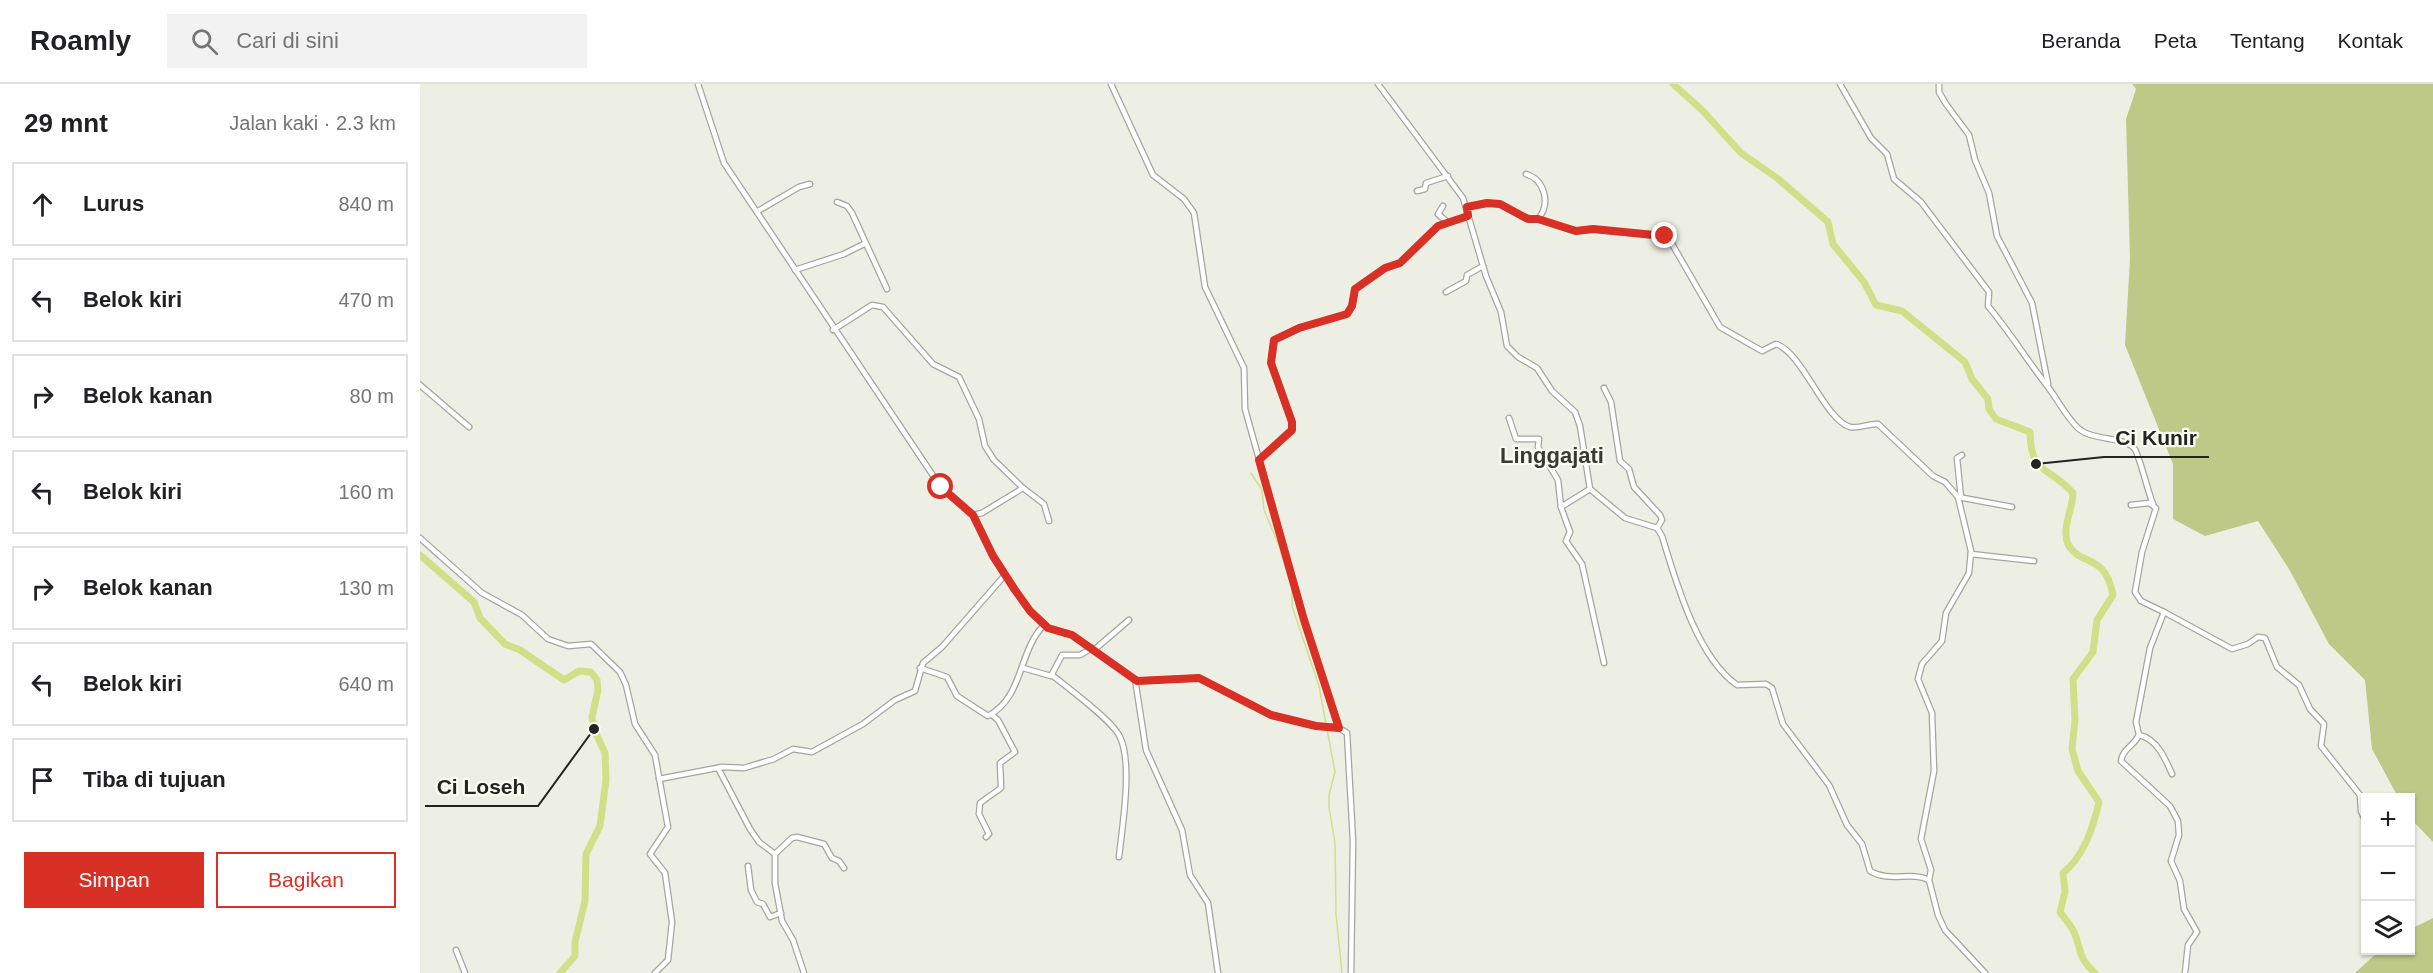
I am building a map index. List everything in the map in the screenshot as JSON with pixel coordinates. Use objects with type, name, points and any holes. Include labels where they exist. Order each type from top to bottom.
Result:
[{"type":"street","points":[[698,84],[724,163],[759,211],[833,330],[941,487],[973,515],[1005,575],[1025,605],[1051,630],[1072,635],[1135,679],[1146,681],[1179,677],[1199,678],[1271,715],[1322,727],[1339,728]]},
{"type":"street","points":[[1111,84],[1153,175],[1184,199],[1194,213],[1205,287],[1244,368],[1245,406],[1304,620],[1339,728],[1348,737],[1347,765],[1353,841],[1351,973]]},
{"type":"street","points":[[1378,84],[1448,176],[1467,207],[1491,292],[1502,312],[1507,346],[1518,357],[1537,368],[1552,391],[1578,418],[1590,489],[1625,518],[1657,528],[1662,536],[1685,609],[1712,657],[1737,685],[1766,684],[1772,688],[1783,724],[1829,784],[1847,825],[1862,844],[1870,871],[1888,878],[1918,877],[1929,880]]},
{"type":"street","points":[[1839,84],[1870,138],[1889,157],[1894,179],[1921,202],[1989,292],[1988,306],[2000,317],[2031,367],[2082,431],[2129,445],[2135,449],[2144,485],[2156,510],[2144,543],[2135,592],[2141,601],[2232,649],[2248,644],[2258,637],[2265,638],[2277,667],[2299,685],[2310,710],[2324,724],[2321,746],[2360,795],[2361,811]]},
{"type":"street","points":[[1940,84],[1939,92],[1969,135],[1975,160],[1989,193],[1997,236],[2032,303],[2048,387]]},
{"type":"street","points":[[1526,174],[1539,181],[1544,194],[1544,211],[1538,219]]},
{"type":"street","points":[[1417,191],[1425,189],[1426,183],[1448,176]]},
{"type":"street","points":[[759,211],[800,187],[810,184]]},
{"type":"street","points":[[837,202],[850,209],[864,244],[887,289]]},
{"type":"street","points":[[1467,207],[1495,203],[1528,219],[1538,219],[1576,231],[1593,229],[1668,237],[1719,327],[1762,351],[1778,345],[1801,368],[1841,422],[1854,427],[1878,424],[1933,476],[1945,482],[1960,497],[2012,507]]},
{"type":"street","points":[[1443,206],[1438,214],[1446,221]]},
{"type":"street","points":[[1259,460],[1292,430],[1292,422],[1271,363],[1274,340],[1299,328],[1347,314],[1352,306],[1355,289],[1385,268],[1400,263],[1446,221],[1468,216]]},
{"type":"street","points":[[795,270],[843,254],[864,244]]},
{"type":"street","points":[[1446,292],[1466,281],[1467,275],[1472,270],[1483,266]]},
{"type":"street","points":[[833,330],[872,305],[883,307],[933,364],[959,377],[980,418],[986,446],[994,460],[1023,488],[1044,504],[1049,521]]},
{"type":"street","points":[[420,385],[469,427]]},
{"type":"street","points":[[1604,388],[1611,402],[1620,461],[1629,469],[1634,487],[1660,515],[1662,520],[1657,528]]},
{"type":"street","points":[[1509,418],[1516,439],[1539,439],[1538,447],[1558,480],[1561,507],[1570,532],[1566,541],[1583,567],[1604,663]]},
{"type":"street","points":[[1962,456],[1957,458],[1957,464],[1960,497],[1971,554],[1969,573],[1946,613],[1942,640],[1922,664],[1918,679],[1932,714],[1934,771],[1921,839],[1931,870],[1929,880],[1938,915],[1945,930],[1985,973]]},
{"type":"street","points":[[973,515],[1023,488]]},
{"type":"street","points":[[1561,507],[1590,489]]},
{"type":"street","points":[[2130,505],[2153,504]]},
{"type":"street","points":[[420,538],[482,593],[522,615],[548,639],[568,646],[591,644],[609,659],[626,685],[635,724],[655,755],[668,827],[650,856],[664,870],[672,931],[668,960],[655,973]]},
{"type":"street","points":[[1971,554],[2034,561]]},
{"type":"street","points":[[659,779],[718,768],[753,766],[793,749],[806,752],[819,749],[863,724],[895,700],[915,691],[921,668],[1005,575]]},
{"type":"street","points":[[2139,735],[2136,722],[2150,648],[2164,612]]},
{"type":"street","points":[[1052,675],[1062,655],[1080,655],[1093,649],[1129,620]]},
{"type":"street","points":[[992,715],[1004,705],[1023,668],[1033,637],[1044,624]]},
{"type":"street","points":[[921,668],[947,677],[957,696],[998,720],[1015,752],[1000,763],[1001,788],[981,803],[979,814],[989,834],[986,837]]},
{"type":"street","points":[[1023,668],[1052,675],[1114,729],[1122,741],[1126,782],[1119,857]]},
{"type":"street","points":[[1135,679],[1146,750],[1182,830],[1190,875],[1208,903],[1218,973]]},
{"type":"street","points":[[2139,735],[2157,747],[2172,774]]},
{"type":"street","points":[[2139,735],[2124,751],[2121,761],[2170,806],[2180,828],[2171,861],[2180,881],[2184,909],[2197,932],[2188,945],[2185,973]]},
{"type":"street","points":[[718,768],[750,829],[759,842],[775,854]]},
{"type":"street","points":[[804,973],[781,914],[775,883],[775,854],[792,838],[797,837],[824,844],[832,858],[839,861],[844,868]]},
{"type":"street","points":[[748,866],[751,891],[757,902],[763,904],[770,917],[781,914]]},
{"type":"street","points":[[456,950],[465,973]]},
{"type":"green space","points":[[2132,84],[2433,84],[2433,842],[2415,823],[2415,793],[2396,793],[2372,749],[2365,680],[2329,644],[2289,569],[2258,521],[2205,536],[2173,519],[2173,464],[2125,345],[2130,259],[2126,119],[2136,89]]},
{"type":"green space","points":[[2433,918],[2433,973],[2355,973],[2375,955],[2415,955],[2415,927]]},
{"type":"waterway","points":[[1673,84],[1702,110],[1741,153],[1777,178],[1828,222],[1833,244],[1864,282],[1876,305],[1902,311],[1965,362],[1972,379],[1988,399],[1989,409],[1996,419],[2030,432],[2033,456],[2037,463],[2073,493],[2066,532],[2068,544],[2079,556],[2092,562],[2104,572],[2113,595],[2097,620],[2093,652],[2073,679],[2075,720],[2072,749],[2078,771],[2099,802],[2087,841],[2077,858],[2063,873],[2065,892],[2060,912],[2074,932],[2083,958],[2095,973]]},
{"type":"waterway","points":[[1251,473],[1262,490],[1264,510],[1278,543],[1292,589],[1292,606],[1319,686],[1335,772],[1329,795],[1329,807],[1335,843],[1336,914],[1342,973]]},
{"type":"waterway","points":[[420,555],[474,602],[480,618],[505,644],[520,650],[564,680],[579,671],[591,672],[597,680],[598,690],[592,717],[594,729],[605,753],[606,780],[600,826],[586,854],[585,901],[575,942],[575,956],[560,973]]},
{"type":"place","name":"Ci Kunir","points":[[2036,464]]},
{"type":"place","name":"Ci Loseh","points":[[594,729]]},
{"type":"district","name":"Linggajati","points":[[1552,455]]},
{"type":"route","points":[[941,487],[973,515],[993,556],[1015,590],[1030,611],[1048,628],[1072,635],[1120,666],[1137,681],[1179,677],[1199,678],[1271,715],[1305,724],[1339,728],[1304,620],[1259,460],[1292,430],[1292,422],[1271,363],[1274,340],[1285,336],[1292,330],[1339,319],[1347,314],[1352,306],[1355,289],[1385,268],[1407,258],[1438,226],[1446,221],[1468,216],[1467,207],[1482,203],[1500,204],[1528,219],[1538,219],[1551,225],[1576,231],[1593,229],[1665,236]]}]
